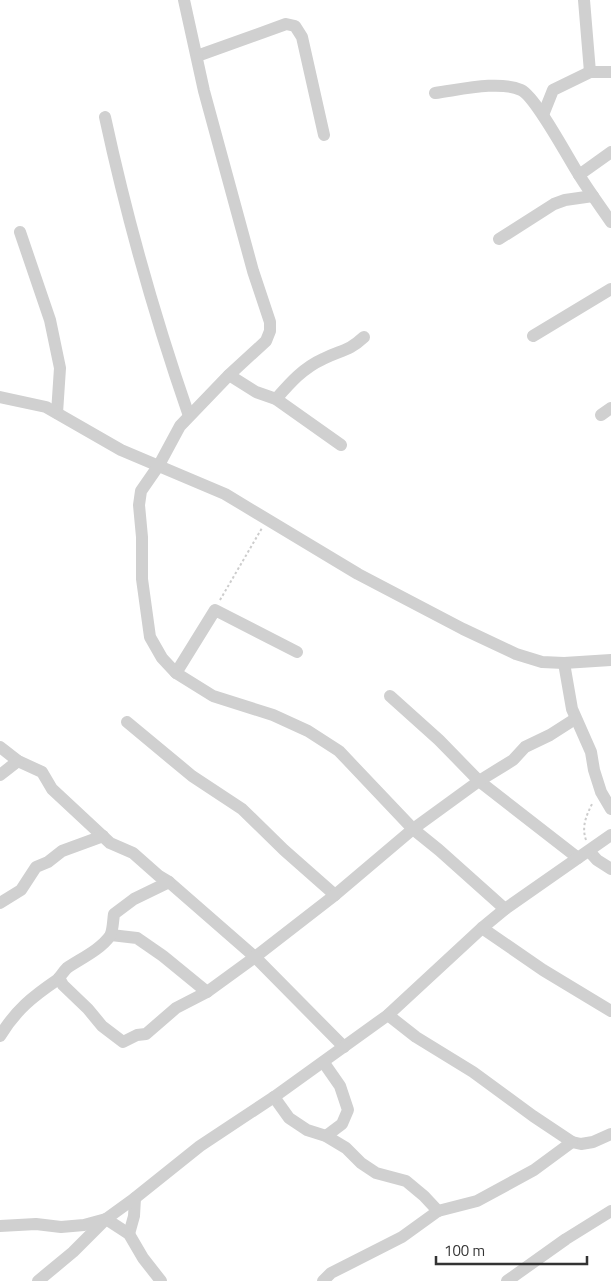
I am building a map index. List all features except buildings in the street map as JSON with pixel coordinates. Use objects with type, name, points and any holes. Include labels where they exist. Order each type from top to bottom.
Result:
[{"type":"street","points":[[184,0],[204,91],[252,272],[270,322],[270,331],[266,341],[229,375],[180,426],[159,466],[142,491],[139,505],[142,537],[142,579],[150,637],[162,658],[176,673],[213,696],[274,716],[308,731],[339,751],[412,829],[439,850],[505,909]]},
{"type":"street","points":[[584,0],[590,72]]},
{"type":"street","points":[[197,56],[286,24],[295,26],[302,37],[324,135]]},
{"type":"street","points":[[542,115],[553,90],[590,72],[611,72]]},
{"type":"street","points":[[435,93],[472,88],[510,86],[524,91],[542,115],[611,222]]},
{"type":"street","points":[[106,117],[120,185],[153,306],[189,416]]},
{"type":"street","points":[[579,175],[611,152]]},
{"type":"street","points":[[500,239],[554,204],[565,200],[593,196]]},
{"type":"street","points":[[20,232],[50,320],[60,368],[57,413]]},
{"type":"street","points":[[533,336],[611,289]]},
{"type":"street","points":[[276,399],[297,375],[323,359],[354,346],[364,337]]},
{"type":"street","points":[[229,375],[256,392],[276,399],[342,445]]},
{"type":"street","points":[[0,397],[46,407],[121,450],[225,494],[358,574],[463,629],[516,654],[542,662],[564,663],[611,660]]},
{"type":"street","points":[[176,673],[215,610],[296,652]]},
{"type":"street","points":[[564,663],[575,719],[583,732],[591,752],[601,792],[611,809]]},
{"type":"street","points":[[390,696],[439,740],[480,781],[578,858]]},
{"type":"street","points":[[59,978],[63,985],[88,1009],[102,1026],[123,1042],[146,1034],[176,1008],[207,992],[255,957],[335,895],[412,829],[513,760],[525,747],[550,735],[575,719]]},
{"type":"street","points":[[127,722],[192,776],[242,810],[335,895]]},
{"type":"street","points":[[0,747],[18,761],[42,772],[52,789],[110,843],[133,853],[159,876],[169,882],[255,957],[344,1047]]},
{"type":"street","points":[[0,775],[18,761]]},
{"type":"street","points":[[38,1281],[73,1252],[106,1219],[136,1198],[200,1146],[324,1063],[388,1015],[505,909],[611,835]]},
{"type":"street","points":[[0,903],[21,890],[36,868],[48,862],[62,851],[103,836]]},
{"type":"street","points":[[589,851],[597,860],[611,869]]},
{"type":"street","points":[[0,1036],[12,1017],[41,989],[59,978],[64,970],[98,947],[111,935],[114,914],[134,899],[169,882]]},
{"type":"street","points":[[482,928],[543,970],[611,1010]]},
{"type":"street","points":[[111,935],[137,938],[163,956],[207,992]]},
{"type":"street","points":[[388,1015],[416,1037],[473,1072],[572,1142],[581,1144],[593,1142],[611,1134]]},
{"type":"street","points":[[324,1063],[340,1086],[348,1110],[342,1124],[326,1136]]},
{"type":"street","points":[[274,1097],[289,1118],[307,1130],[326,1136],[346,1148],[361,1163],[376,1173],[406,1181],[438,1211]]},
{"type":"street","points":[[323,1281],[331,1274],[402,1237],[438,1211],[477,1201],[534,1170],[572,1142]]},
{"type":"street","points":[[129,1234],[136,1198]]},
{"type":"street","points":[[507,1281],[611,1210]]},
{"type":"street","points":[[0,1226],[36,1224],[61,1227],[84,1225],[106,1219],[129,1234],[143,1258],[161,1281]]},
{"type":"path","points":[[215,610],[268,520]]},
{"type":"path","points":[[589,851],[583,832],[586,815],[601,792]]}]
